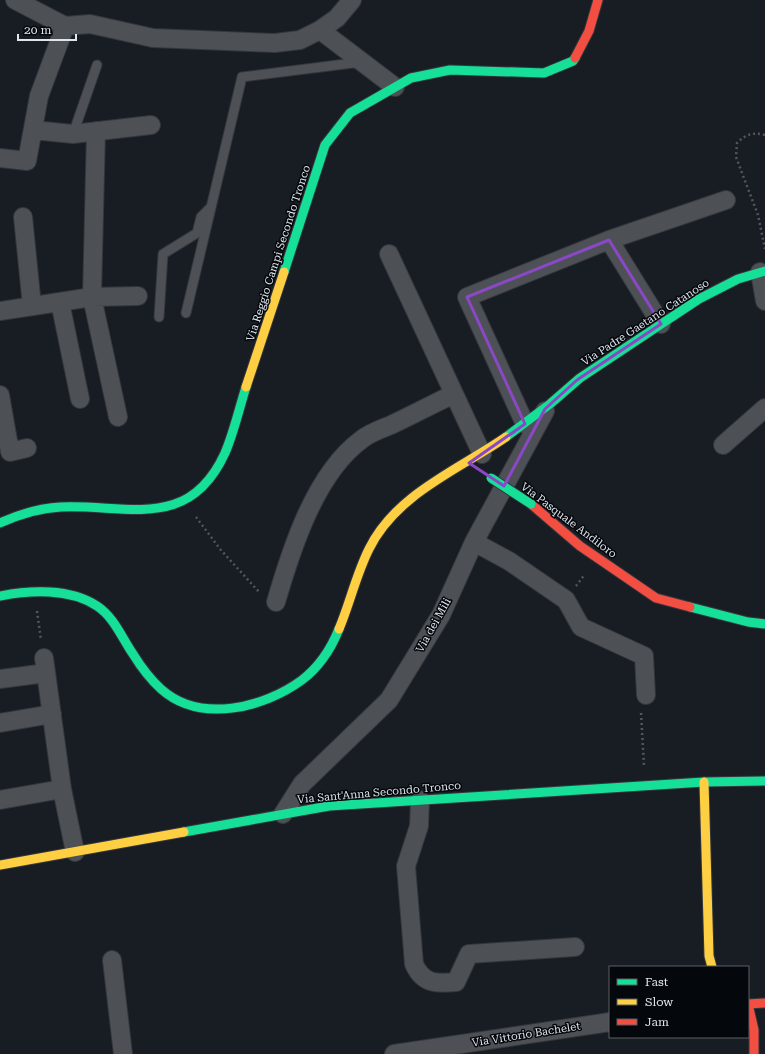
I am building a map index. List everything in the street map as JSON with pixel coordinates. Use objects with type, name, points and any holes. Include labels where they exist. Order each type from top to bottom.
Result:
[{"type":"street","points":[[15,0],[65,26],[90,24],[153,38],[275,43],[300,40],[320,30],[337,18],[352,0]]},
{"type":"street","name":"Via Reggio Campi Secondo Tronco","points":[[0,523],[10,517],[41,507],[66,506],[140,509],[163,508],[184,501],[212,477],[225,453],[325,145],[350,113],[411,78],[450,70],[544,72],[573,61],[589,31],[598,0]]},
{"type":"street","points":[[0,158],[27,161],[39,96],[65,26]]},
{"type":"street","points":[[320,30],[395,87]]},
{"type":"street","points":[[33,130],[73,134],[151,125]]},
{"type":"street","points":[[96,131],[92,297],[118,417]]},
{"type":"street","points":[[525,424],[467,297],[609,240],[726,200]]},
{"type":"street","points":[[23,217],[32,306]]},
{"type":"street","points":[[609,240],[661,324]]},
{"type":"street","points":[[0,596],[26,592],[50,593],[69,596],[96,605],[114,625],[139,664],[152,680],[176,702],[186,706],[210,710],[224,709],[266,698],[292,687],[309,675],[333,646],[362,565],[374,539],[385,523],[402,506],[424,490],[482,467],[454,394],[389,254]]},
{"type":"street","points":[[762,272],[765,301]]},
{"type":"street","name":"Via Padre Gaetano Catanoso","points":[[482,467],[525,424],[545,409],[578,380],[691,304],[747,274],[762,272]]},
{"type":"street","points":[[0,311],[92,297],[138,296]]},
{"type":"street","points":[[60,302],[80,399]]},
{"type":"street","points":[[276,602],[289,559],[304,521],[321,488],[338,461],[362,439],[454,394]]},
{"type":"street","points":[[0,395],[10,452],[27,448]]},
{"type":"street","points":[[723,445],[765,408]]},
{"type":"street","name":"Via dei Mili","points":[[283,814],[302,784],[389,700],[441,615],[474,542],[545,409]]},
{"type":"street","name":"Via Pasquale Andiloro","points":[[482,467],[532,504],[580,546],[656,598],[748,622],[765,624]]},
{"type":"street","points":[[474,542],[509,561],[566,600],[581,628],[644,656],[646,695]]},
{"type":"street","points":[[0,679],[45,666],[62,789],[75,852]]},
{"type":"street","points":[[0,723],[52,714]]},
{"type":"street","name":"Via Sant'Anna Secondo Tronco","points":[[0,865],[329,806],[704,782],[765,781]]},
{"type":"street","points":[[704,782],[709,956],[712,966]]},
{"type":"street","points":[[0,800],[62,789]]},
{"type":"street","points":[[420,800],[419,826],[406,866],[414,964],[419,975],[431,982],[456,982],[469,954],[575,947]]},
{"type":"street","points":[[112,960],[123,1054]]},
{"type":"street","points":[[749,1004],[765,1003]]},
{"type":"street","points":[[749,1008],[754,1030],[754,1054]]},
{"type":"street","name":"Via Vittorio Bachelet","points":[[394,1054],[609,1022]]},
{"type":"lane","points":[[186,312],[242,77],[362,62]]},
{"type":"lane","points":[[73,134],[97,65]]},
{"type":"lane","points":[[159,317],[163,254],[197,233],[201,217],[211,207]]},
{"type":"path","points":[[765,134],[757,133],[746,135],[737,143],[736,157],[758,215],[765,249]]},
{"type":"path","points":[[197,518],[220,549],[261,594],[276,602]]},
{"type":"path","points":[[566,600],[596,557]]},
{"type":"path","points":[[45,666],[36,606],[50,593]]},
{"type":"path","points":[[644,786],[641,705],[646,695]]},
{"type":"highlighted area","points":[[609,240],[661,324],[577,380],[545,409],[504,486],[469,463],[525,424],[467,297]]},
{"type":"traffic: fast","points":[[284,272],[325,145],[350,113],[411,78],[450,70],[544,73],[573,61],[575,58]]},
{"type":"traffic: fast","points":[[506,437],[550,404],[580,378],[699,299],[738,279],[765,271]]},
{"type":"traffic: fast","points":[[0,523],[30,512],[61,507],[133,509],[155,508],[175,504],[194,494],[210,478],[225,453],[234,429],[246,387]]},
{"type":"traffic: fast","points":[[491,478],[531,504]]},
{"type":"traffic: fast","points":[[0,596],[24,592],[50,592],[62,593],[86,600],[97,606],[108,616],[142,668],[161,689],[177,700],[194,706],[213,709],[232,708],[251,704],[287,690],[308,675],[319,663],[332,644],[339,629]]},
{"type":"traffic: fast","points":[[690,607],[748,622],[765,624]]},
{"type":"traffic: fast","points":[[184,832],[329,806],[704,782],[765,781]]},
{"type":"traffic: slow","points":[[246,387],[284,272]]},
{"type":"traffic: slow","points":[[339,629],[360,569],[369,549],[381,530],[395,513],[430,485],[506,437]]},
{"type":"traffic: slow","points":[[704,782],[709,956],[712,966]]},
{"type":"traffic: slow","points":[[0,865],[184,832]]},
{"type":"traffic: jam","points":[[575,58],[589,31],[598,0]]},
{"type":"traffic: jam","points":[[531,504],[580,546],[656,598],[690,607]]},
{"type":"traffic: jam","points":[[749,1004],[765,1003]]},
{"type":"traffic: jam","points":[[749,1008],[754,1030],[754,1054]]}]
